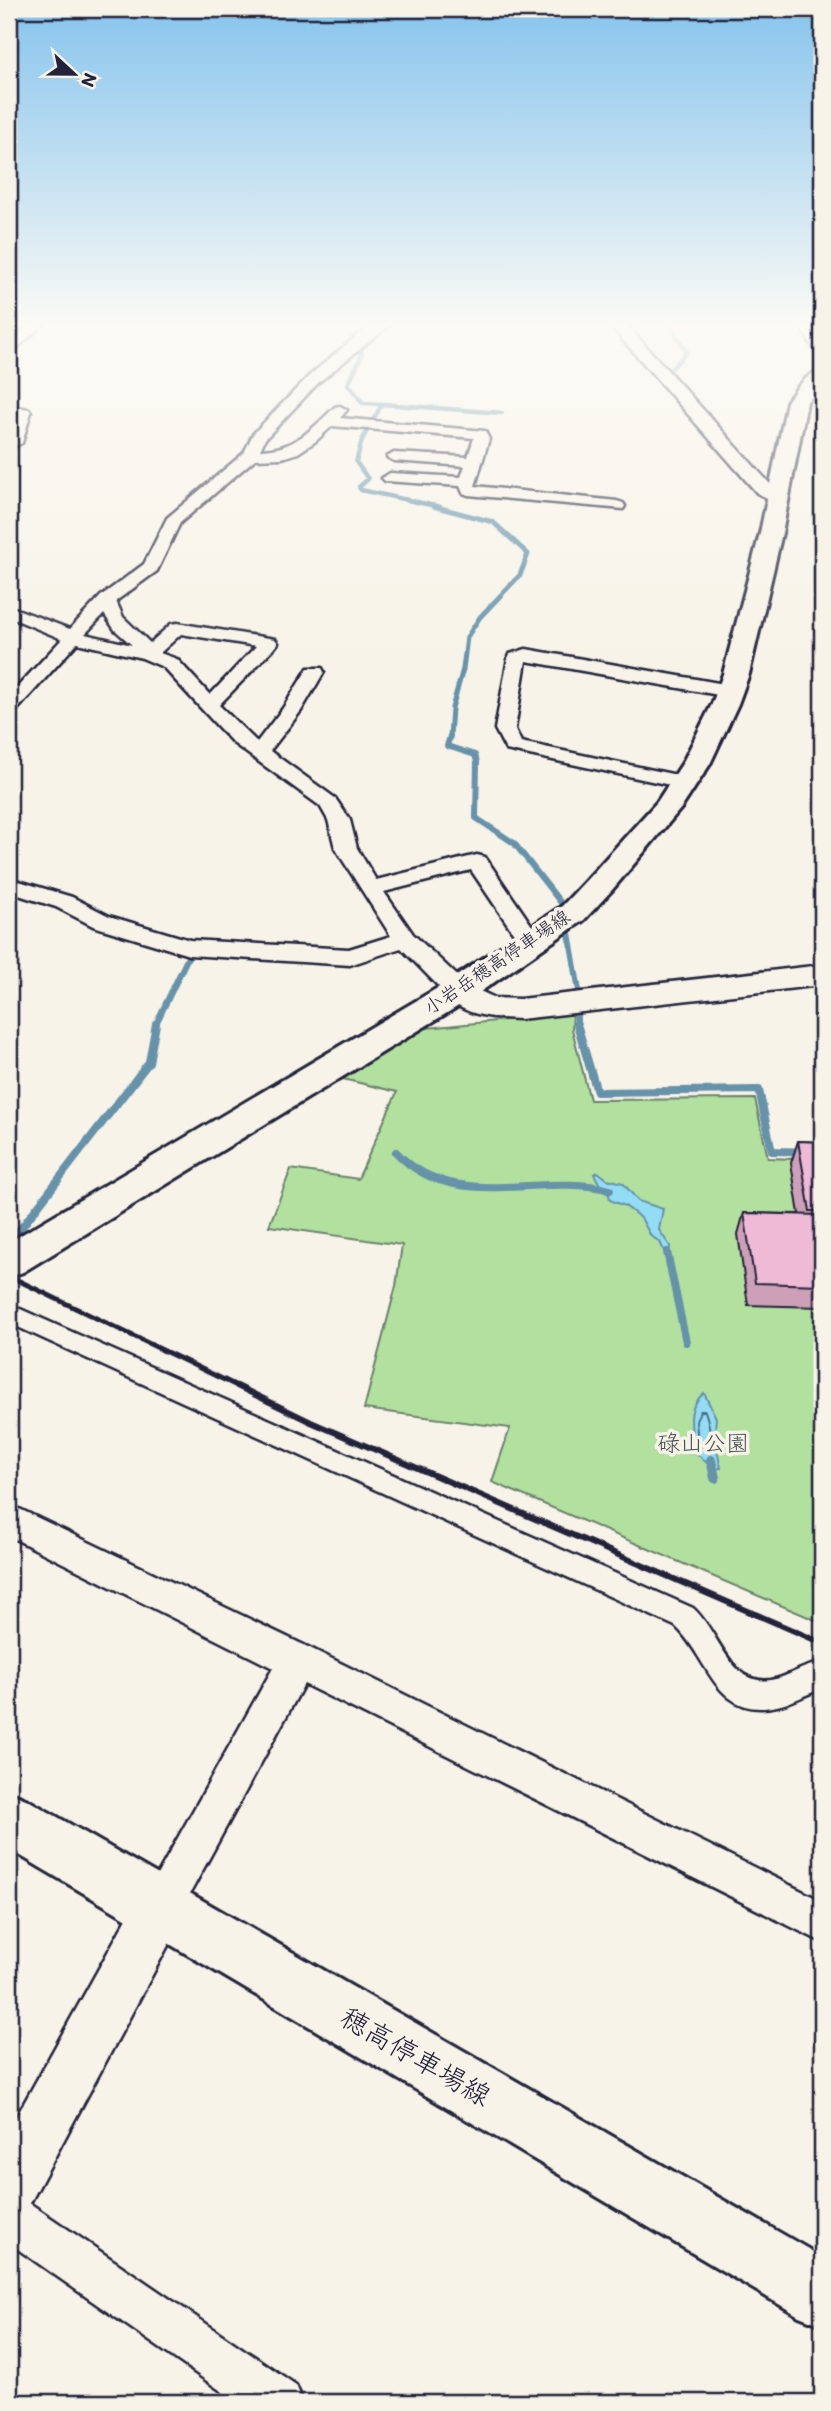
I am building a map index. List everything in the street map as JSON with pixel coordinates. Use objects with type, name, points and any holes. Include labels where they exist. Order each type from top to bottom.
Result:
[{"type":"main road","name":"小岩岳穂高停車場線","points":[[9,1261],[458,991],[573,913],[668,807],[684,782],[730,691],[752,614],[790,436]]},
{"type":"main road","name":"穂高停車場線","points":[[9,1819],[822,2292]]},
{"type":"street","points":[[9,707],[107,600],[151,567],[173,521],[251,455],[259,436]]},
{"type":"street","points":[[251,455],[272,456],[297,449],[314,436]]},
{"type":"street","points":[[481,436],[482,439],[466,487],[473,492],[617,506]]},
{"type":"street","points":[[717,436],[764,489],[778,496]]},
{"type":"street","points":[[394,457],[474,461]]},
{"type":"street","points":[[390,478],[467,482]]},
{"type":"street","points":[[107,600],[117,624],[144,646],[148,654]]},
{"type":"street","points":[[9,611],[73,637],[148,654],[170,663],[226,725],[258,753],[328,802],[339,820],[346,848],[405,939],[458,991],[489,1008],[520,1009],[822,975]]},
{"type":"street","points":[[148,654],[177,628],[269,643],[218,698],[208,703]]},
{"type":"street","points":[[684,782],[513,746],[505,729],[517,658],[526,655],[730,691]]},
{"type":"street","points":[[258,753],[291,710],[315,672]]},
{"type":"street","points":[[370,888],[477,862],[531,942]]},
{"type":"street","points":[[9,885],[55,899],[101,920],[188,947],[350,957],[405,939]]},
{"type":"street","points":[[9,1312],[684,1617],[703,1633],[725,1676],[743,1691],[761,1696],[780,1693],[822,1676]]},
{"type":"street","points":[[9,1518],[822,1922]]},
{"type":"street","points":[[9,2185],[297,1661]]},
{"type":"street","points":[[9,2216],[279,2402]]},
{"type":"green space","name":"碌山公園","points":[[573,1013],[572,1029],[590,1100],[755,1099],[768,1158],[822,1160],[822,1623],[492,1482],[510,1428],[364,1409],[396,1286],[402,1245],[269,1226],[291,1169],[358,1179],[397,1092],[335,1077],[421,1026],[427,1028]]},
{"type":"water","points":[[598,1172],[607,1179],[623,1183],[638,1201],[663,1209],[659,1230],[670,1246],[669,1262],[660,1242],[651,1236],[641,1218],[625,1206],[610,1200],[609,1194],[603,1191],[594,1174]]},
{"type":"water","points":[[704,1393],[716,1418],[714,1438],[721,1468],[713,1469],[693,1450],[690,1443],[691,1413]]},
{"type":"building","points":[[798,1141],[822,1142],[822,1216],[821,1211],[810,1211]]},
{"type":"building","points":[[744,1213],[819,1215],[822,1231],[822,1285],[755,1283]]},
{"type":"waterway","points":[[364,436],[356,462],[368,479],[359,487],[361,490],[440,507]]},
{"type":"waterway","points":[[433,506],[493,522],[528,554],[520,575],[480,617],[467,637],[463,669],[452,708],[450,737]]},
{"type":"waterway","points":[[450,736],[447,746],[475,755],[476,818],[514,843],[561,903]]},
{"type":"waterway","points":[[569,933],[579,991]]},
{"type":"waterway","points":[[155,1026],[189,955]]},
{"type":"waterway","points":[[577,1014],[577,1024]]},
{"type":"waterway","points":[[18,1232],[149,1062],[156,1024]]},
{"type":"waterway","points":[[577,1024],[597,1092],[759,1090],[772,1151],[822,1152]]},
{"type":"waterway","points":[[396,1152],[419,1171],[444,1181],[470,1186],[583,1185],[610,1190]]},
{"type":"waterway","points":[[667,1252],[686,1342]]},
{"type":"waterway","points":[[711,1460],[715,1478]]},
{"type":"railway","points":[[9,1276],[241,1388]]},
{"type":"railway","points":[[237,1386],[311,1422],[822,1643]]}]
